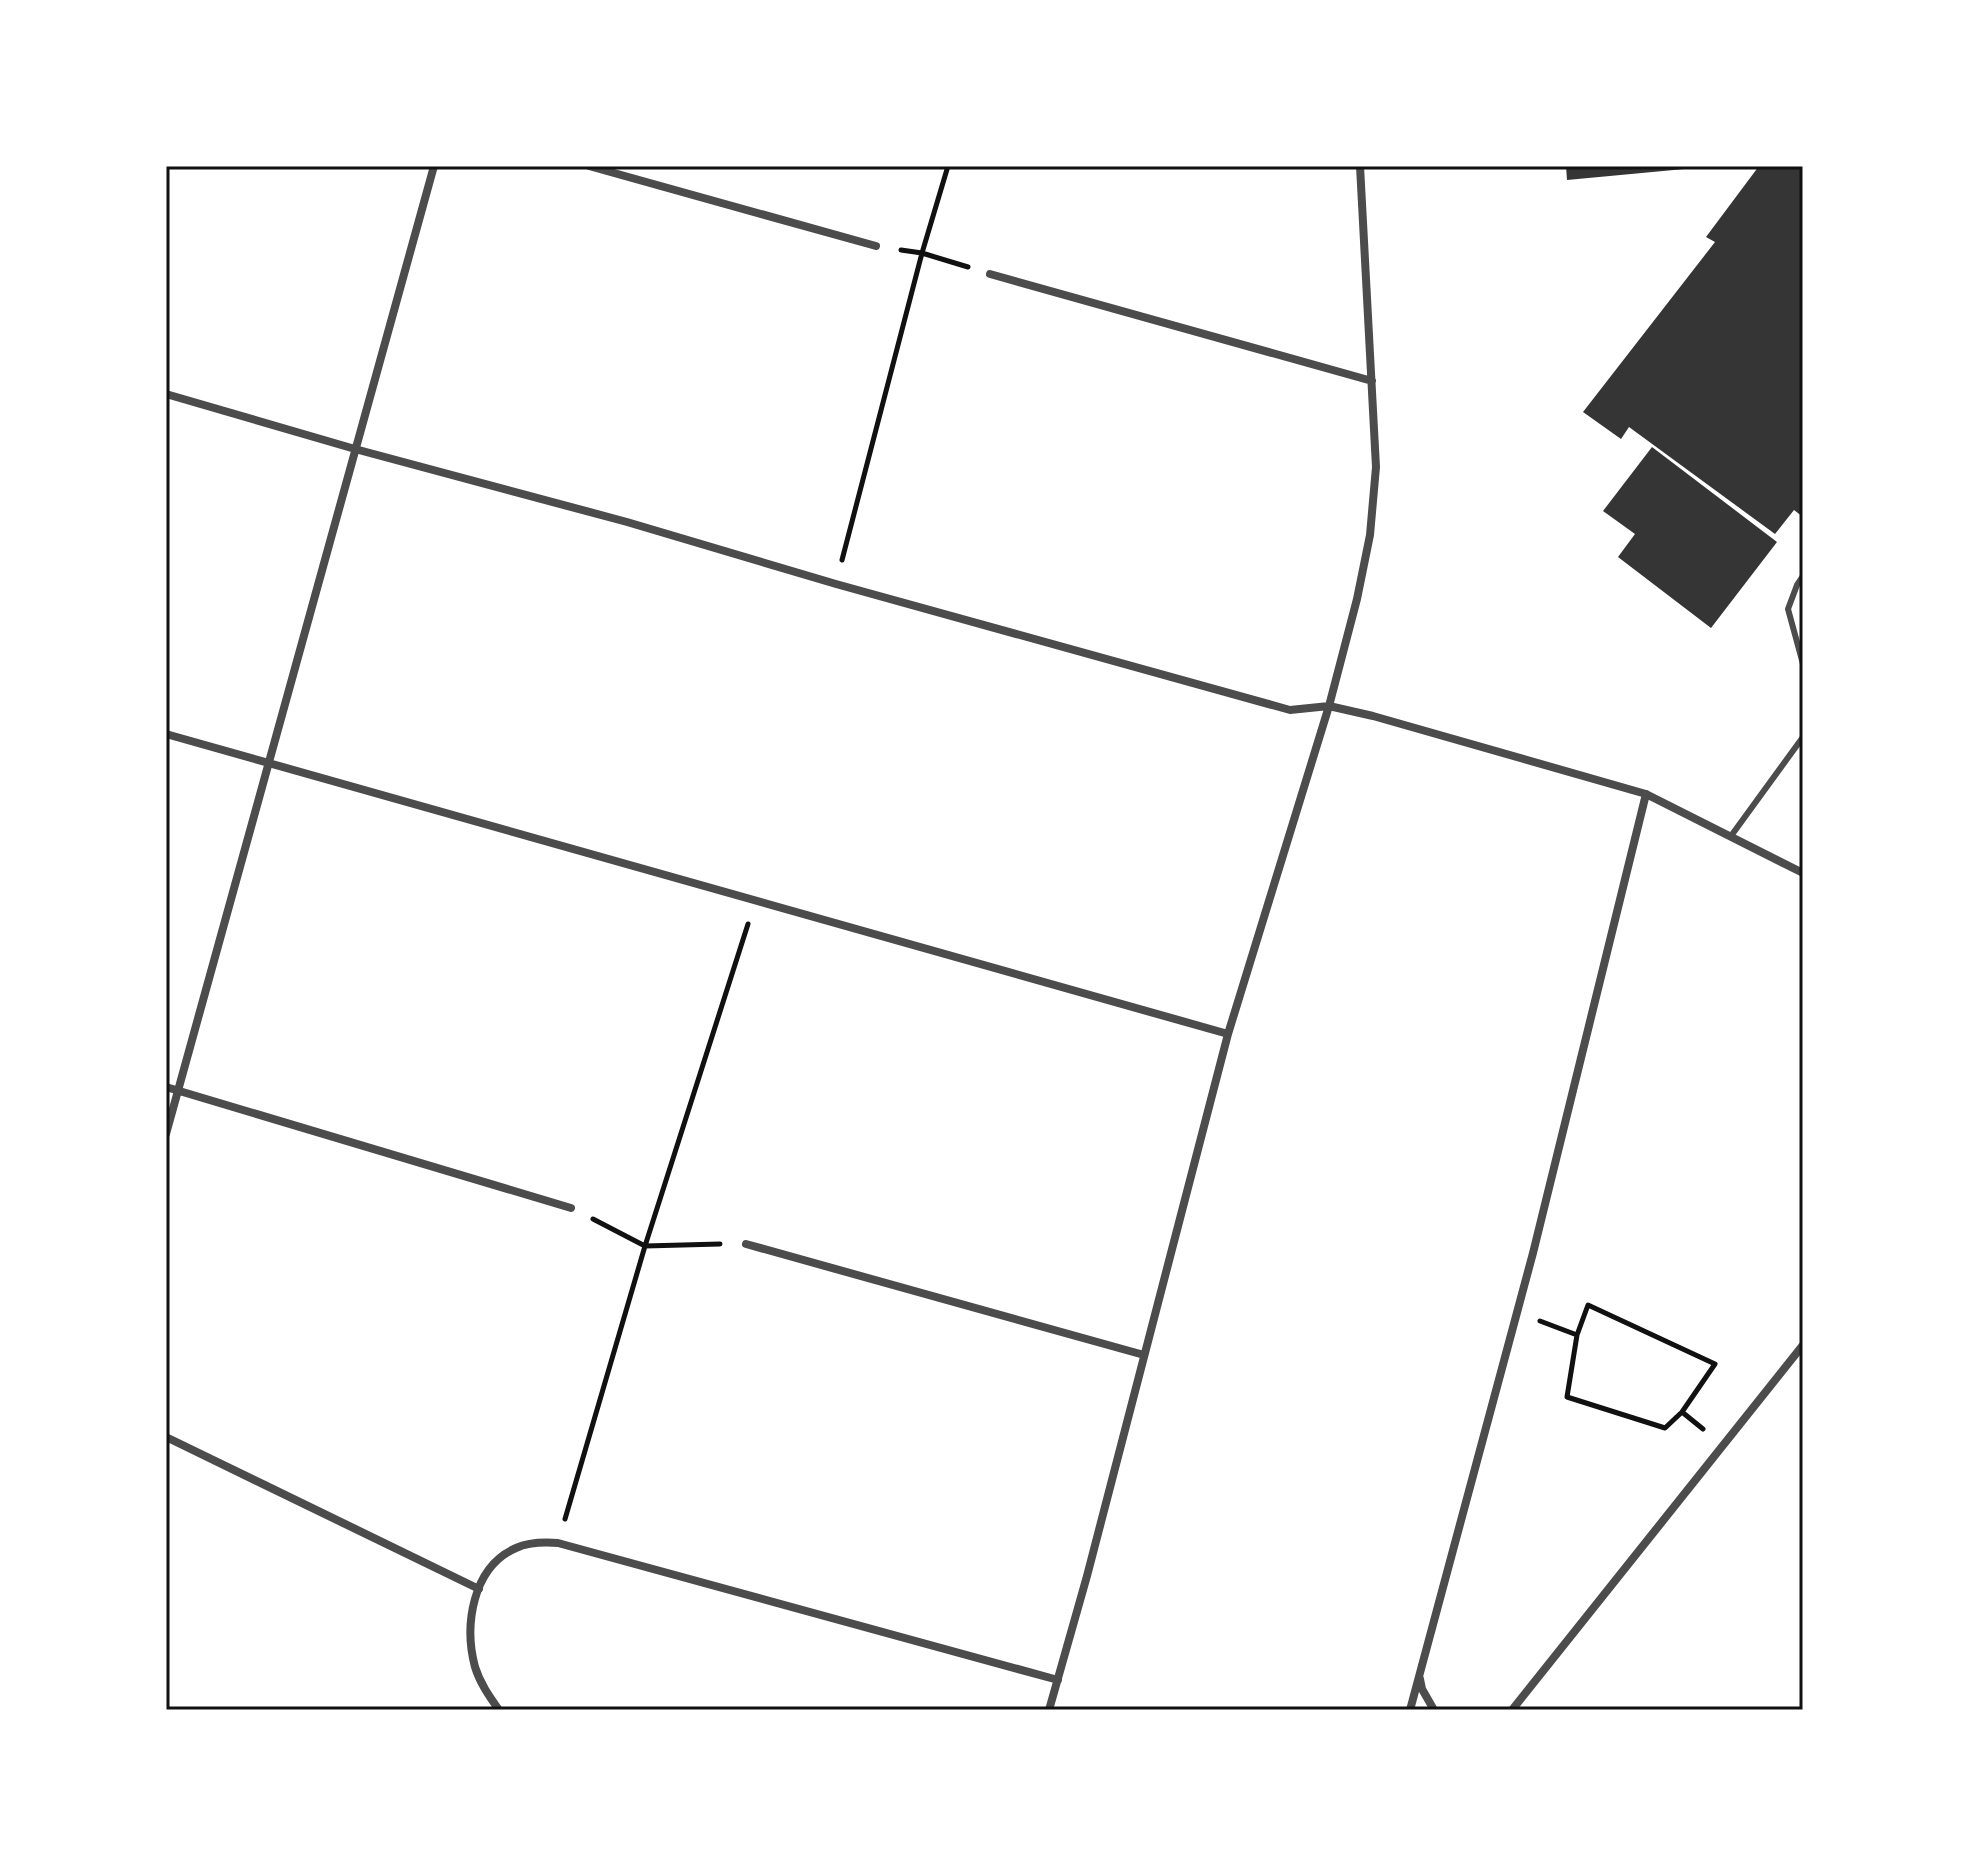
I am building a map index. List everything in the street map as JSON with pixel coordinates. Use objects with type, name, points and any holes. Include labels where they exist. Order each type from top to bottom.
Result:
[{"type":"street","points":[[166,1134],[434,166]]},
{"type":"street","points":[[589,166],[876,246]]},
{"type":"street","points":[[1049,1710],[1087,1576],[1228,1034],[1329,706],[1370,535],[1376,467],[1360,166]]},
{"type":"street","points":[[990,274],[1372,381]]},
{"type":"street","points":[[166,394],[1290,710],[1329,706],[1646,794],[1803,873]]},
{"type":"street","points":[[166,734],[1228,1034]]},
{"type":"street","points":[[1410,1710],[1533,1253],[1646,794]]},
{"type":"street","points":[[166,1087],[571,1208]]},
{"type":"street","points":[[746,1244],[1144,1355]]},
{"type":"street","points":[[1512,1710],[1803,1345]]},
{"type":"street","points":[[166,1437],[479,1589]]},
{"type":"street","points":[[499,1710],[485,1691],[476,1669],[470,1642],[471,1615],[479,1589],[498,1560],[516,1548],[537,1542],[558,1543],[1058,1680]]},
{"type":"street","points":[[1419,1674],[1422,1689],[1434,1710]]},
{"type":"lane","points":[[1803,576],[1788,609],[1803,664]]},
{"type":"lane","points":[[1731,836],[1803,737]]},
{"type":"path","points":[[836,584],[922,253],[948,166]]},
{"type":"path","points":[[876,246],[922,253],[990,274]]},
{"type":"path","points":[[558,1543],[645,1246],[756,900]]},
{"type":"path","points":[[571,1208],[645,1246],[746,1244]]},
{"type":"path","points":[[1588,1305],[1715,1364],[1682,1412],[1665,1428],[1567,1397],[1577,1335],[1588,1305]]},
{"type":"path","points":[[1517,1313],[1577,1335]]},
{"type":"building","points":[[1566,166],[1695,166],[1695,168],[1567,180]]},
{"type":"building","points":[[1759,166],[1803,166],[1803,517],[1794,510],[1775,534],[1629,427],[1621,439],[1583,412],[1715,242],[1706,237]]},
{"type":"building","points":[[1652,447],[1777,542],[1711,628],[1618,557],[1635,534],[1603,511]]}]
